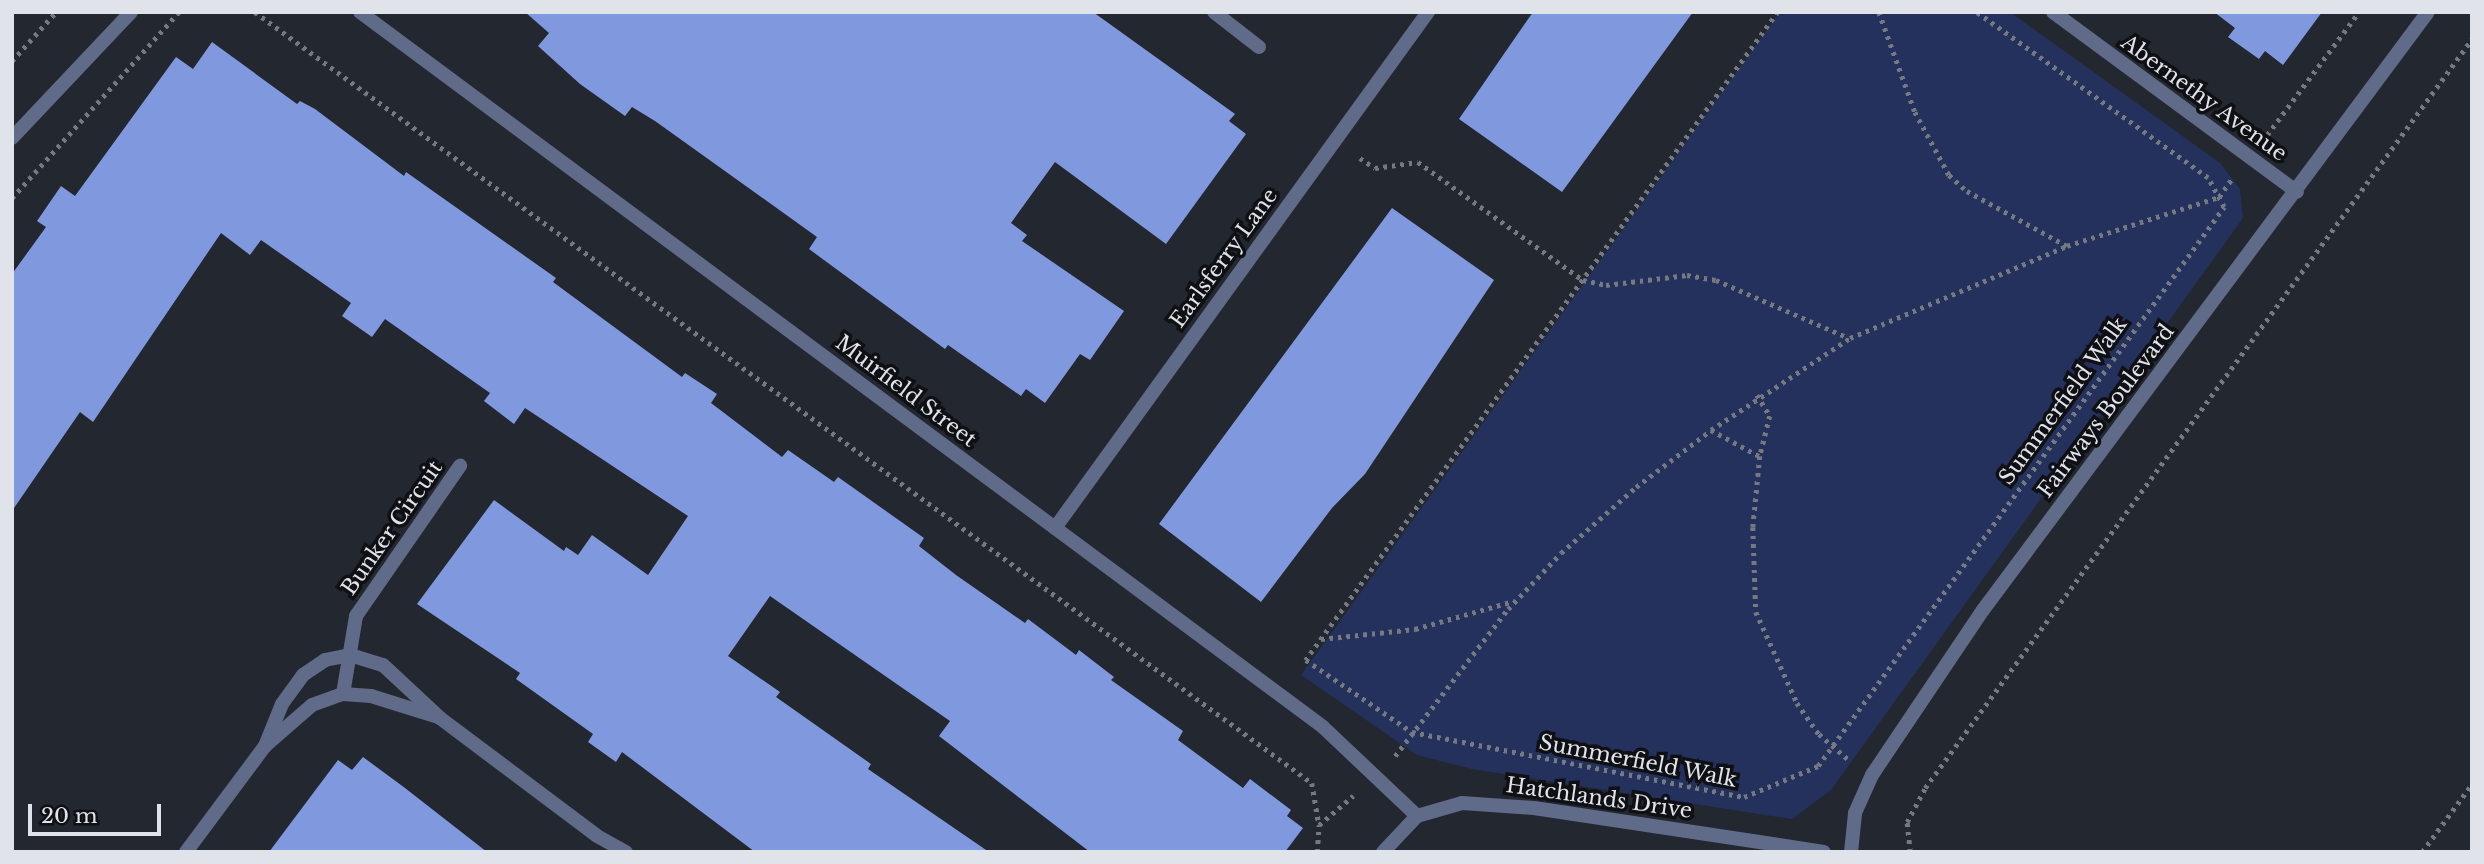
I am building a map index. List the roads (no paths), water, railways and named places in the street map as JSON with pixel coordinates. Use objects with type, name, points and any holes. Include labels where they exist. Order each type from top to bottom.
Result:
[{"type":"street","points":[[12,138],[131,12]]},
{"type":"street","name":"Muirfield Street","points":[[360,12],[1324,727],[1417,816]]},
{"type":"street","points":[[1214,12],[1259,47]]},
{"type":"street","name":"Earlsferry Lane","points":[[1055,528],[1428,12]]},
{"type":"street","name":"Abernethy Avenue","points":[[2053,12],[2297,192]]},
{"type":"street","name":"Fairways Boulevard","points":[[1851,852],[1854,813],[1871,775],[1983,610],[2297,192],[2428,12]]},
{"type":"street","name":"Bunker Circuit","points":[[343,694],[356,616],[460,466]]},
{"type":"street","points":[[265,746],[282,704],[303,675],[325,660],[350,655],[383,665],[440,718],[597,836],[626,852]]},
{"type":"street","points":[[187,852],[265,746],[312,705],[343,694],[371,696],[440,718]]},
{"type":"street","name":"Hatchlands Drive","points":[[1417,816],[1462,803],[1534,808],[1825,852]]},
{"type":"street","points":[[1383,852],[1417,816]]},
{"type":"street","points":[[597,836],[607,852]]}]
